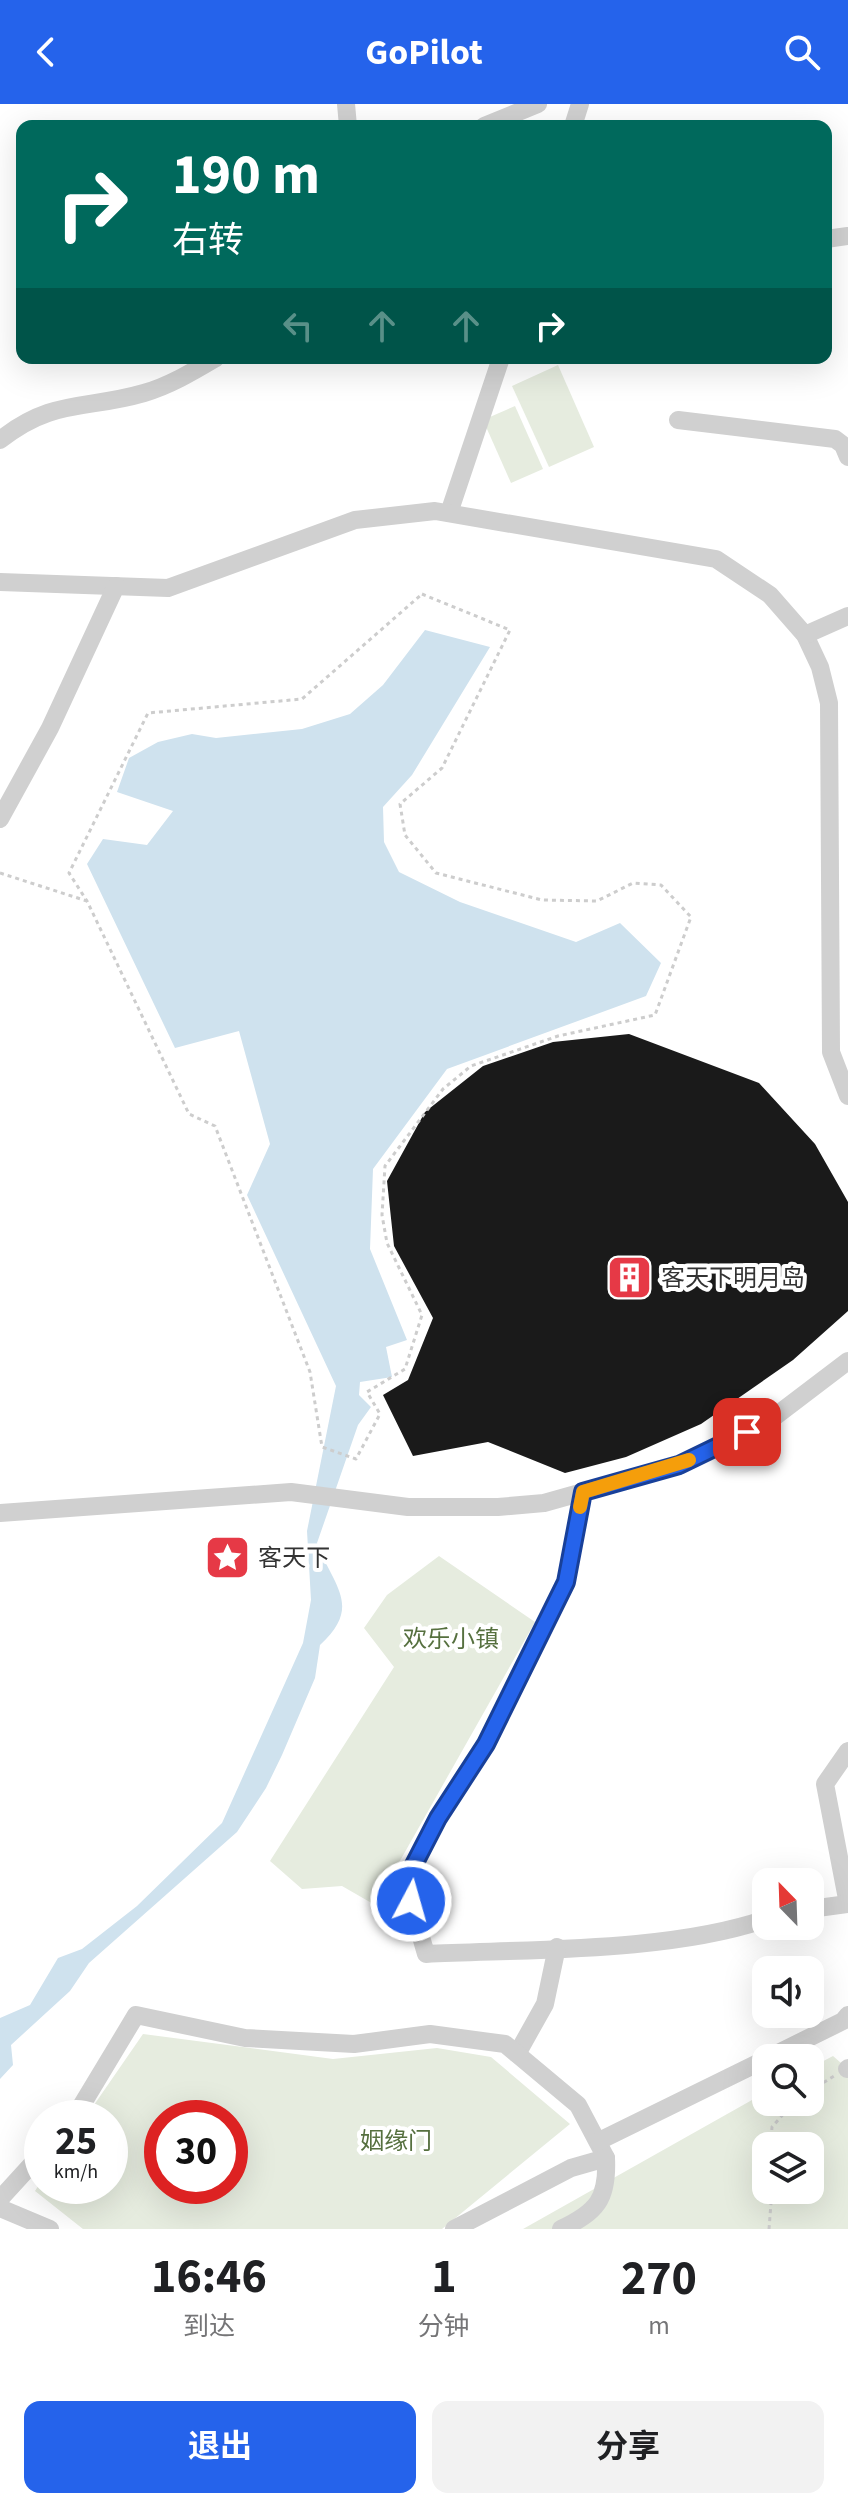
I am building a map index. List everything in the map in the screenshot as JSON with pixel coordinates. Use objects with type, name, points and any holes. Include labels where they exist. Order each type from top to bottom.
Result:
[{"type":"street","points":[[499,120],[538,104]]},
{"type":"street","points":[[0,440],[39,415],[59,407],[145,393],[204,364]]},
{"type":"street","points":[[449,513],[499,364]]},
{"type":"street","points":[[678,420],[835,439],[843,445],[848,457]]},
{"type":"street","points":[[0,582],[168,588],[355,520],[435,511],[716,559],[770,595],[805,635],[820,667],[829,703],[831,1052],[848,1096]]},
{"type":"street","points":[[0,819],[50,728],[116,586]]},
{"type":"street","points":[[805,635],[848,616]]},
{"type":"street","points":[[0,1513],[291,1492],[408,1507],[498,1507],[544,1503],[679,1465],[769,1421],[848,1361]]},
{"type":"street","points":[[583,1492],[566,1582],[486,1744],[438,1818],[405,1882],[426,1954],[557,1947],[730,1932],[752,1924]]},
{"type":"street","points":[[824,1907],[848,1904],[825,1784],[848,1751]]},
{"type":"street","points":[[517,2054],[545,2004],[557,1947]]},
{"type":"street","points":[[85,2100],[136,2015],[245,2038],[354,2044],[430,2034],[505,2044],[578,2105],[602,2149],[607,2180],[600,2201],[588,2216],[561,2229]]},
{"type":"street","points":[[796,2044],[843,2021],[848,2015]]},
{"type":"street","points":[[454,2229],[571,2168],[752,2066]]},
{"type":"street","points":[[0,2199],[24,2173]]},
{"type":"street","points":[[0,2208],[50,2229]]},
{"type":"path","points":[[0,873],[87,901],[189,1114],[215,1126],[310,1372],[322,1447],[356,1459],[366,1447],[380,1414],[367,1392],[405,1369],[422,1315],[387,1243],[382,1215],[385,1166],[443,1089],[471,1066],[558,1036],[655,1015],[691,917],[661,885],[633,883],[597,901],[542,900],[436,873],[405,835],[400,804],[442,768],[510,630],[422,594],[302,699],[148,713],[69,873],[87,901]]},
{"type":"path","points":[[824,2083],[848,2068]]},
{"type":"path","points":[[769,2229],[771,2204]]},
{"type":"green space","points":[[558,365],[594,447],[549,467],[512,386]]},
{"type":"green space","points":[[515,406],[543,469],[511,483],[483,420]]},
{"type":"green space","name":"欢乐小镇","points":[[439,1556],[535,1622],[375,1905],[342,1886],[302,1889],[270,1861],[394,1667],[364,1628],[387,1595]]},
{"type":"green space","name":"姻缘门","points":[[143,2034],[333,2059],[437,2048],[491,2057],[570,2124],[442,2229],[83,2229],[51,2204],[128,2204],[128,2100],[97,2100]]},
{"type":"green space","points":[[833,2056],[848,2069],[848,2229],[523,2229],[752,2100],[752,2116],[824,2116],[824,2061]]},
{"type":"water","points":[[425,630],[490,647],[412,775],[383,807],[384,842],[399,872],[460,902],[576,942],[620,923],[661,963],[646,996],[447,1069],[373,1169],[370,1249],[407,1340],[386,1347],[392,1377],[360,1382],[359,1395],[371,1407],[358,1425],[317,1543],[341,1596],[340,1619],[320,1645],[315,1678],[282,1755],[266,1788],[237,1832],[89,1963],[70,1991],[11,2045],[13,2065],[0,2079],[0,2018],[30,2005],[58,1958],[82,1949],[137,1906],[222,1823],[303,1643],[311,1600],[307,1531],[336,1386],[247,1195],[270,1144],[239,1031],[175,1048],[87,864],[103,839],[147,845],[173,811],[117,792],[129,758],[158,742],[192,734],[216,738],[302,729],[350,714],[383,685]]},
{"type":"building","name":"客天下明月岛","points":[[629,1034],[759,1083],[815,1144],[848,1202],[848,1311],[793,1360],[701,1424],[626,1457],[565,1473],[488,1442],[413,1456],[383,1395],[408,1380],[433,1318],[394,1246],[387,1181],[425,1112],[483,1066],[553,1042]]},
{"type":"slow traffic","points":[[580,1507],[583,1492],[689,1460]]},
{"type":"place","name":"客天下明月岛","points":[[630,1278]]},
{"type":"place","name":"客天下","points":[[227,1558]]},
{"type":"route","points":[[411,1901],[405,1882],[438,1818],[486,1744],[566,1582],[583,1492],[679,1465],[747,1432]]}]
